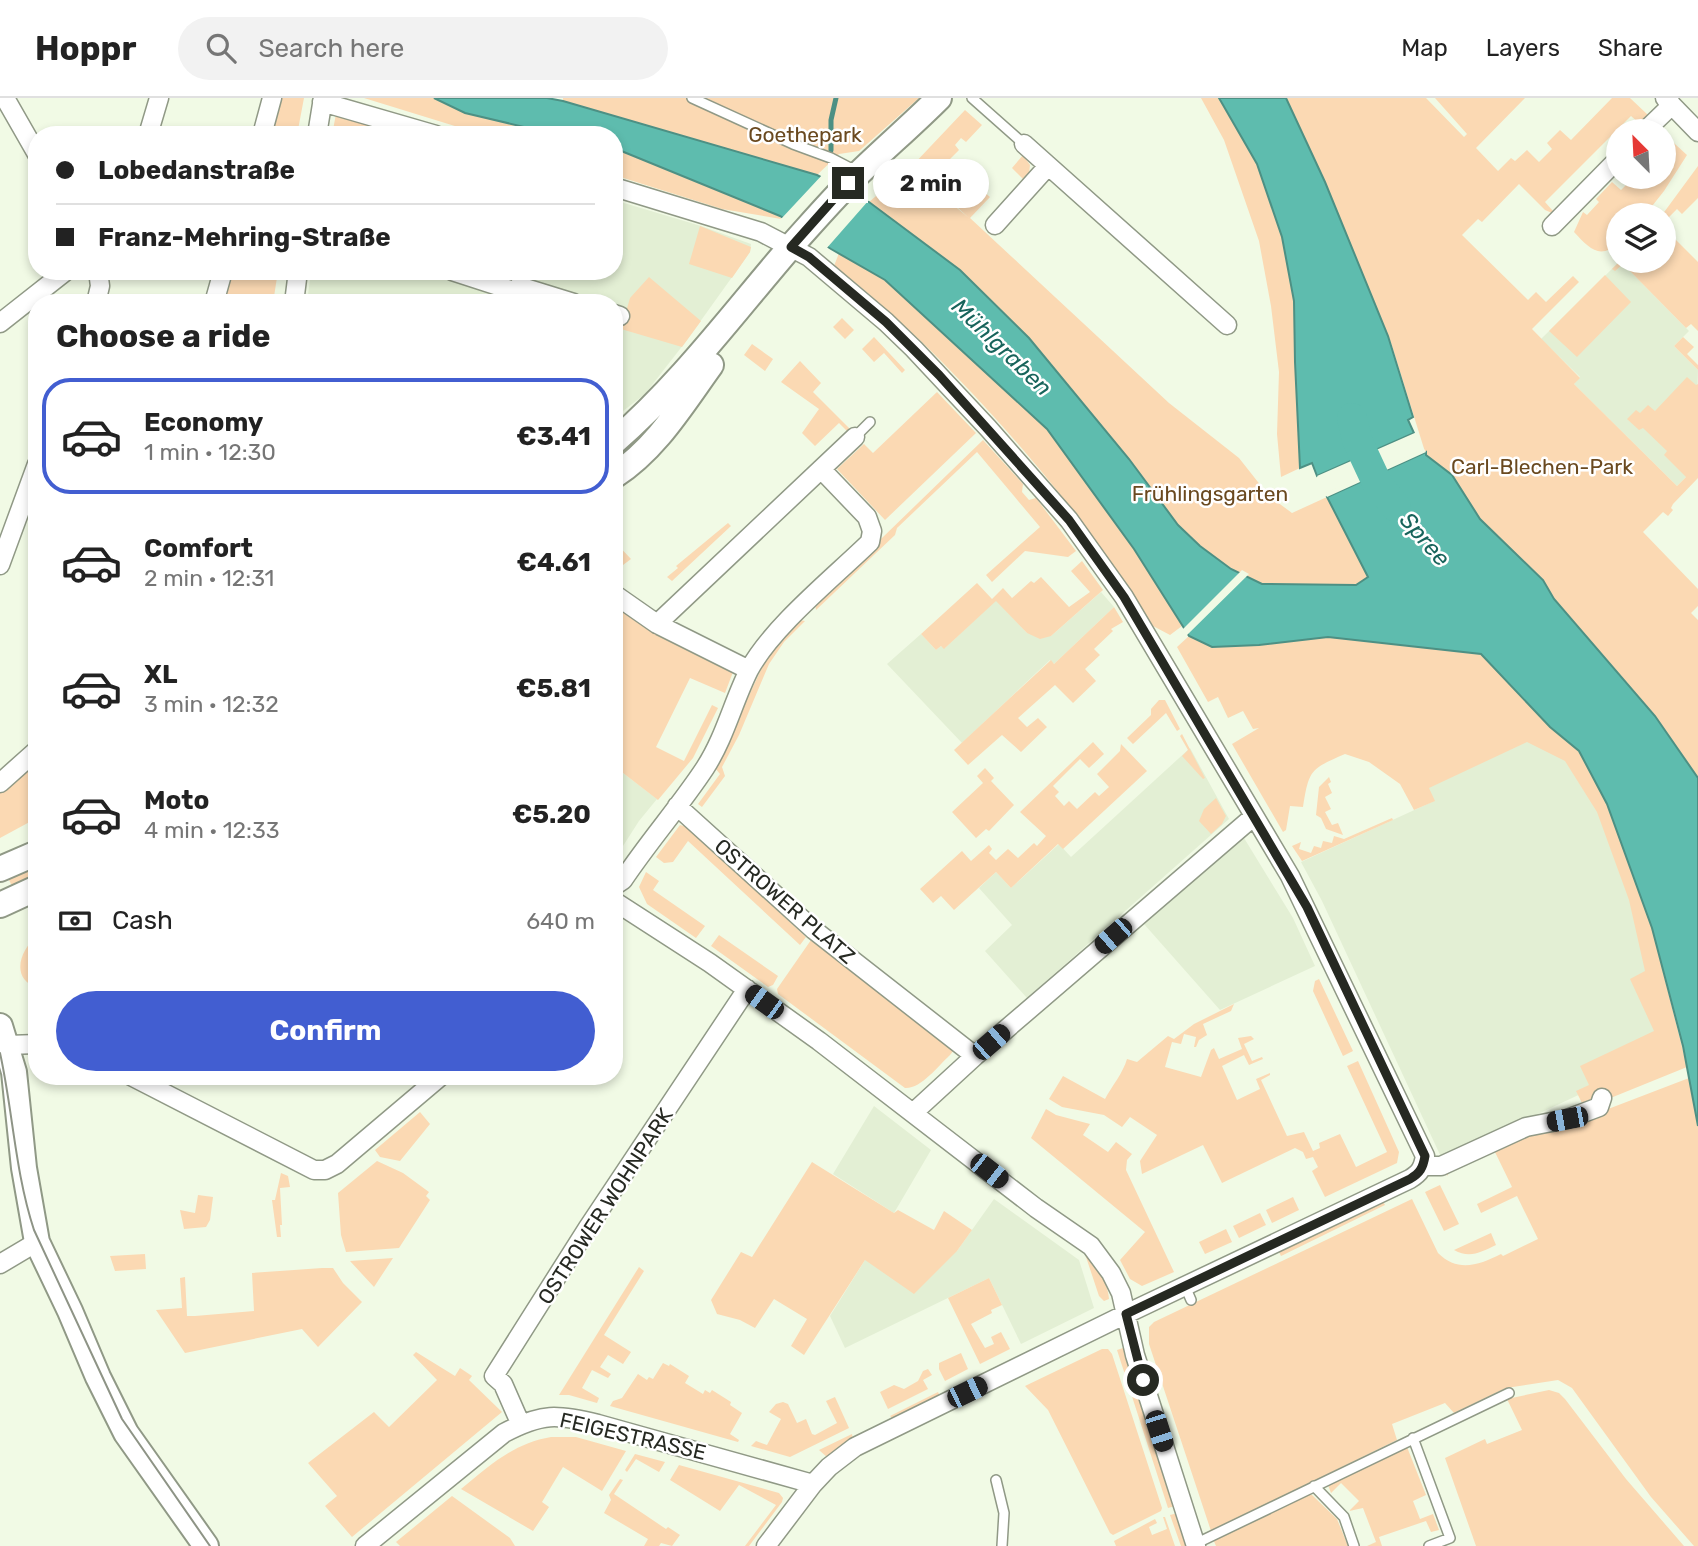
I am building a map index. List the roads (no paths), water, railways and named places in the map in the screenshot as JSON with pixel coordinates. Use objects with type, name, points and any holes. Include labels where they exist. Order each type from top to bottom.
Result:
[{"type":"main road","points":[[623,433],[670,389],[747,296],[763,282],[854,178],[939,98]]},
{"type":"main road","points":[[623,470],[654,443],[746,317],[763,282]]},
{"type":"main road","points":[[0,869],[28,857]]},
{"type":"main road","points":[[0,905],[28,892]]},
{"type":"main road","points":[[4,1035],[15,1072],[24,1168],[37,1242],[126,1433],[206,1546]]},
{"type":"street","points":[[5,98],[28,138]]},
{"type":"street","points":[[151,126],[159,98]]},
{"type":"street","points":[[264,126],[272,98]]},
{"type":"street","points":[[318,126],[322,100],[407,126]]},
{"type":"street","points":[[1655,119],[1668,102],[1698,132]]},
{"type":"street","points":[[1024,144],[1227,325]]},
{"type":"street","points":[[995,225],[1048,166]]},
{"type":"street","points":[[1552,226],[1606,171]]},
{"type":"street","points":[[623,190],[761,232],[797,240],[809,257],[886,322],[964,401],[1069,520],[1124,597],[1307,907],[1425,1156],[1421,1170]]},
{"type":"street","points":[[37,294],[55,280]]},
{"type":"street","points":[[487,280],[540,294]]},
{"type":"street","points":[[0,323],[28,301]]},
{"type":"street","points":[[657,624],[855,437]]},
{"type":"street","points":[[623,880],[707,766],[750,670],[783,626],[870,542],[873,531],[867,517],[821,469]]},
{"type":"street","points":[[0,565],[28,489]]},
{"type":"street","points":[[623,600],[657,624],[750,670]]},
{"type":"street","points":[[0,783],[28,758]]},
{"type":"street","name":"OSTROWER PLATZ","points":[[677,806],[814,930],[975,1056]]},
{"type":"street","points":[[914,1112],[975,1056],[1253,817]]},
{"type":"street","points":[[623,907],[747,989],[914,1112],[1036,1208],[1091,1246],[1116,1283],[1135,1355],[1196,1545]]},
{"type":"street","name":"OSTROWER WOHNPARK","points":[[521,1424],[503,1384],[494,1376],[587,1229],[747,989]]},
{"type":"street","points":[[4,1035],[28,1042]]},
{"type":"street","points":[[147,1085],[305,1168],[325,1170],[337,1164],[430,1085]]},
{"type":"street","points":[[766,1546],[813,1484],[829,1467],[855,1447],[1126,1314],[1188,1293],[1421,1170],[1441,1166],[1526,1127],[1567,1119],[1599,1107],[1602,1098]]},
{"type":"street","points":[[0,1264],[37,1242]]},
{"type":"street","name":"FEIGESTRASSE","points":[[365,1546],[503,1433],[542,1418],[564,1416],[682,1446],[813,1484]]},
{"type":"lane","points":[[692,98],[793,144],[831,158],[854,178]]},
{"type":"lane","points":[[972,98],[1024,144]]},
{"type":"lane","points":[[855,437],[870,422]]},
{"type":"lane","points":[[1196,1545],[1509,1393]]},
{"type":"lane","points":[[1413,1438],[1450,1538],[1429,1546]]},
{"type":"lane","points":[[996,1480],[1004,1513],[1002,1546]]},
{"type":"lane","points":[[1314,1486],[1344,1517],[1354,1546]]},
{"type":"water","name":"Mühlgraben","points":[[434,98],[547,98],[563,101],[817,175],[869,202],[960,270],[1029,338],[1129,459],[1178,525],[1200,546],[1231,569],[1262,584],[1356,585],[1368,577],[1327,497],[1426,452],[1426,455],[1452,475],[1480,519],[1543,580],[1554,599],[1655,716],[1698,778],[1698,1126],[1683,1046],[1652,928],[1607,804],[1579,751],[1550,727],[1481,654],[1328,637],[1212,647],[1189,636],[1134,549],[1047,429],[885,280],[780,216],[623,152],[623,126],[520,126],[465,113]]},
{"type":"water","points":[[1219,98],[1286,98],[1325,182],[1388,336],[1413,417],[1408,420],[1414,433],[1317,476],[1312,463],[1300,468],[1294,301],[1282,237],[1257,164]]},
{"type":"waterway","points":[[831,150],[831,120],[836,98]]},
{"type":"waterway","name":"Spree","points":[[1352,418],[1357,440],[1378,485],[1396,507]]},
{"type":"tram line","points":[[0,1053],[22,1186],[34,1230],[122,1419],[210,1546]]},
{"type":"park label","name":"Goethepark","points":[[805,134]]},
{"type":"park label","name":"Carl-Blechen-Park","points":[[1542,466]]},
{"type":"park label","name":"Frühlingsgarten","points":[[1210,493]]}]
